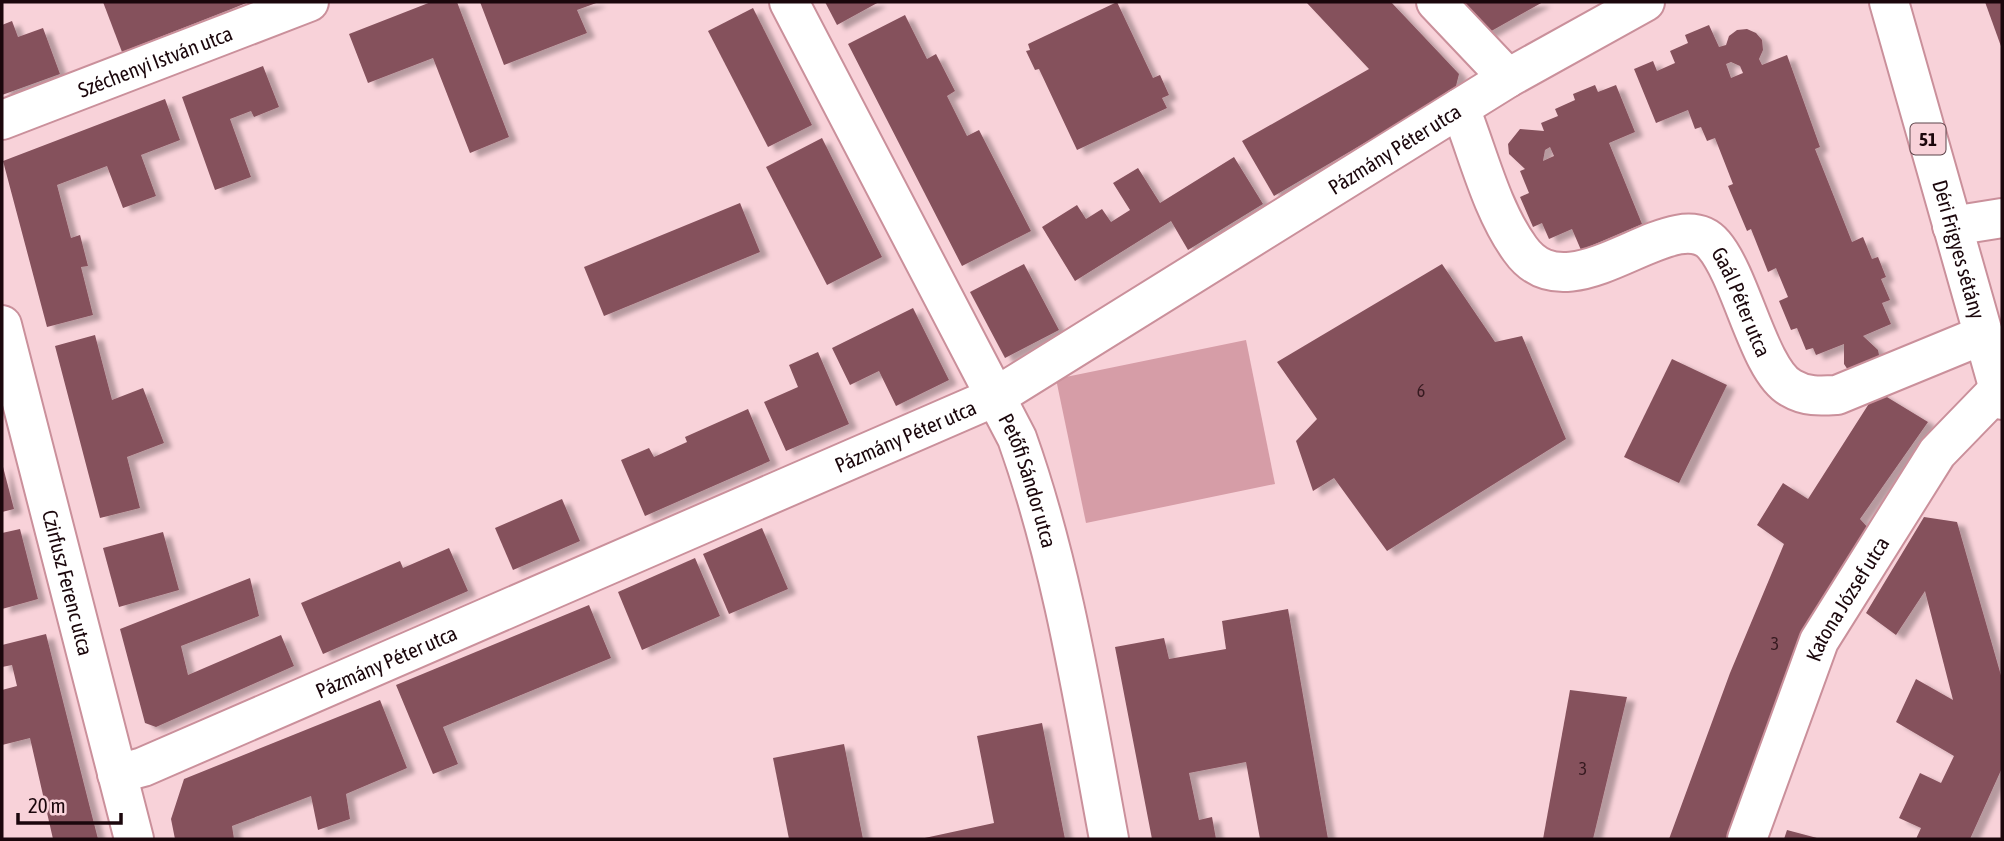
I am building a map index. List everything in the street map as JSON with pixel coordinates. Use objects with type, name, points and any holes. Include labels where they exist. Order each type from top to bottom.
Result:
[{"type":"street","name":"Széchenyi István utca","points":[[2,120],[309,2]]},
{"type":"street","name":"Petőfi Sándor utca","points":[[789,2],[1017,438],[1041,505],[1083,700],[1109,839]]},
{"type":"street","points":[[1436,2],[1508,78]]},
{"type":"street","name":"Pázmány Péter utca","points":[[117,774],[155,762],[997,396],[1508,78],[1645,2]]},
{"type":"street","name":"Déri Frigyes sétány","points":[[1889,2],[1983,335]]},
{"type":"street","name":"Gaál Péter utca","points":[[1461,108],[1502,217],[1521,251],[1546,270],[1577,272],[1676,235],[1693,233],[1712,243],[1749,312],[1774,373],[1789,388],[1812,396],[1837,395],[1983,335]]},
{"type":"street","points":[[1952,226],[2002,218]]},
{"type":"street","name":"Czirfusz Ferenc utca","points":[[2,325],[134,839]]},
{"type":"street","name":"51","points":[[1983,335],[2001,394]]},
{"type":"street","name":"Katona József utca","points":[[1747,839],[1819,641],[1937,453],[2001,394]]},
{"type":"shaded area","points":[[1246,340],[1275,484],[1086,523],[1056,379]]},
{"type":"building","points":[[103,2],[249,2],[122,52]]},
{"type":"building","points":[[431,2],[457,2],[509,137],[470,153],[433,58],[368,83],[349,34]]},
{"type":"building","points":[[480,2],[599,2],[577,10],[587,33],[504,65]]},
{"type":"building","points":[[825,2],[879,2],[837,25]]},
{"type":"building","points":[[1117,2],[1153,78],[1160,75],[1169,95],[1162,98],[1167,108],[1077,150],[1039,69],[1035,70],[1026,51],[1030,50],[1028,44]]},
{"type":"building","points":[[1306,2],[1391,2],[1459,74],[1455,90],[1274,196],[1242,141],[1369,69]]},
{"type":"building","points":[[1456,2],[1543,2],[1486,34]]},
{"type":"building","points":[[1985,2],[2002,2],[2002,49]]},
{"type":"building","points":[[753,8],[812,125],[768,147],[708,31]]},
{"type":"building","points":[[905,15],[927,59],[936,54],[955,91],[947,96],[967,136],[979,130],[1031,231],[962,266],[848,44]]},
{"type":"building","points":[[12,21],[18,37],[43,28],[60,74],[2,95],[2,25]]},
{"type":"building","points":[[1709,25],[1719,47],[1726,45],[1729,36],[1737,30],[1747,29],[1762,40],[1763,50],[1759,59],[1762,65],[1787,55],[1820,147],[1815,149],[1852,242],[1863,237],[1872,259],[1878,257],[1886,277],[1881,279],[1890,300],[1882,303],[1891,324],[1863,336],[1878,350],[1880,360],[1850,373],[1844,364],[1844,344],[1816,355],[1813,348],[1806,350],[1797,328],[1791,330],[1779,301],[1788,297],[1776,268],[1768,272],[1751,229],[1747,231],[1728,186],[1733,184],[1715,138],[1707,141],[1701,127],[1695,129],[1688,110],[1656,123],[1634,69],[1653,61],[1657,71],[1675,63],[1670,51],[1688,43],[1685,35]],"holes":[[[1731,62],[1740,66],[1743,73],[1731,78],[1726,64]]]},
{"type":"building","points":[[263,66],[279,107],[254,117],[251,111],[230,119],[251,177],[215,190],[182,97]]},
{"type":"building","points":[[1595,85],[1598,92],[1616,85],[1635,132],[1609,143],[1642,224],[1581,250],[1572,229],[1549,239],[1542,223],[1533,227],[1520,197],[1529,193],[1520,171],[1525,169],[1509,154],[1508,144],[1520,129],[1544,131],[1541,123],[1558,116],[1555,109],[1575,100],[1573,94]],"holes":[[[1550,147],[1554,156],[1543,161],[1545,150]]]},
{"type":"building","points":[[165,99],[180,140],[141,155],[156,196],[123,208],[107,166],[57,185],[71,238],[80,235],[88,266],[81,267],[93,315],[47,327],[3,161]]},
{"type":"building","points":[[822,138],[882,257],[827,285],[766,167]]},
{"type":"building","points":[[1234,157],[1263,204],[1188,250],[1171,221],[1075,281],[1042,227],[1077,205],[1086,219],[1102,209],[1111,222],[1130,210],[1113,183],[1138,168],[1160,203]]},
{"type":"building","points":[[740,203],[760,252],[604,316],[584,267]]},
{"type":"building","points":[[1024,264],[1059,330],[1005,358],[970,292]]},
{"type":"building","points":[[1442,264],[1495,342],[1522,336],[1566,439],[1387,551],[1334,478],[1313,491],[1296,441],[1317,419],[1277,362]]},
{"type":"building","points":[[913,308],[949,380],[896,406],[879,371],[850,385],[832,348]]},
{"type":"building","points":[[95,335],[112,400],[143,388],[164,443],[127,457],[140,508],[100,518],[55,346]]},
{"type":"building","points":[[818,352],[849,424],[786,451],[764,402],[798,387],[789,365]]},
{"type":"building","points":[[1672,359],[1727,385],[1679,483],[1624,457]]},
{"type":"building","points":[[1877,391],[1928,422],[1860,519],[1870,530],[1732,839],[1669,839],[1730,673],[1784,544],[1757,525],[1783,483],[1808,499]]},
{"type":"building","points":[[748,409],[770,461],[645,516],[621,460],[649,448],[654,457],[687,442],[685,437]]},
{"type":"building","points":[[2,463],[14,509],[2,512]]},
{"type":"building","points":[[562,499],[580,541],[513,570],[495,528]]},
{"type":"building","points":[[1924,517],[1957,522],[2002,679],[2002,768],[1970,839],[1916,839],[1921,828],[1899,818],[1920,773],[1941,783],[1954,756],[1896,722],[1916,679],[1953,700],[1925,591],[1896,635],[1866,613]]},
{"type":"building","points":[[762,528],[788,589],[729,614],[703,554]]},
{"type":"building","points":[[20,529],[38,599],[2,609],[2,533]]},
{"type":"building","points":[[163,532],[179,590],[119,607],[103,548]]},
{"type":"building","points":[[449,548],[468,591],[323,654],[301,603],[400,561],[403,568]]},
{"type":"building","points":[[695,558],[720,616],[642,650],[618,592]]},
{"type":"building","points":[[250,578],[259,616],[181,646],[188,675],[281,635],[294,666],[156,727],[145,723],[120,629]]},
{"type":"building","points":[[589,605],[611,658],[443,727],[458,764],[433,774],[396,685]]},
{"type":"building","points":[[1288,609],[1328,839],[1260,839],[1246,762],[1189,773],[1199,820],[1212,817],[1216,839],[1152,839],[1115,647],[1164,638],[1169,659],[1226,649],[1222,621]]},
{"type":"building","points":[[46,634],[98,839],[53,839],[30,738],[2,745],[2,690],[17,686],[12,665],[2,667],[2,645]]},
{"type":"building","points":[[1570,690],[1627,697],[1593,839],[1543,839]]},
{"type":"building","points":[[380,700],[407,768],[346,794],[350,819],[318,830],[311,796],[232,826],[234,839],[175,839],[171,819],[184,779]]},
{"type":"building","points":[[1042,723],[1065,839],[920,839],[994,823],[977,736]]},
{"type":"building","points":[[844,744],[863,839],[789,839],[773,758]]},
{"type":"building","points":[[1787,830],[1817,838],[1817,839],[1784,839]]}]
